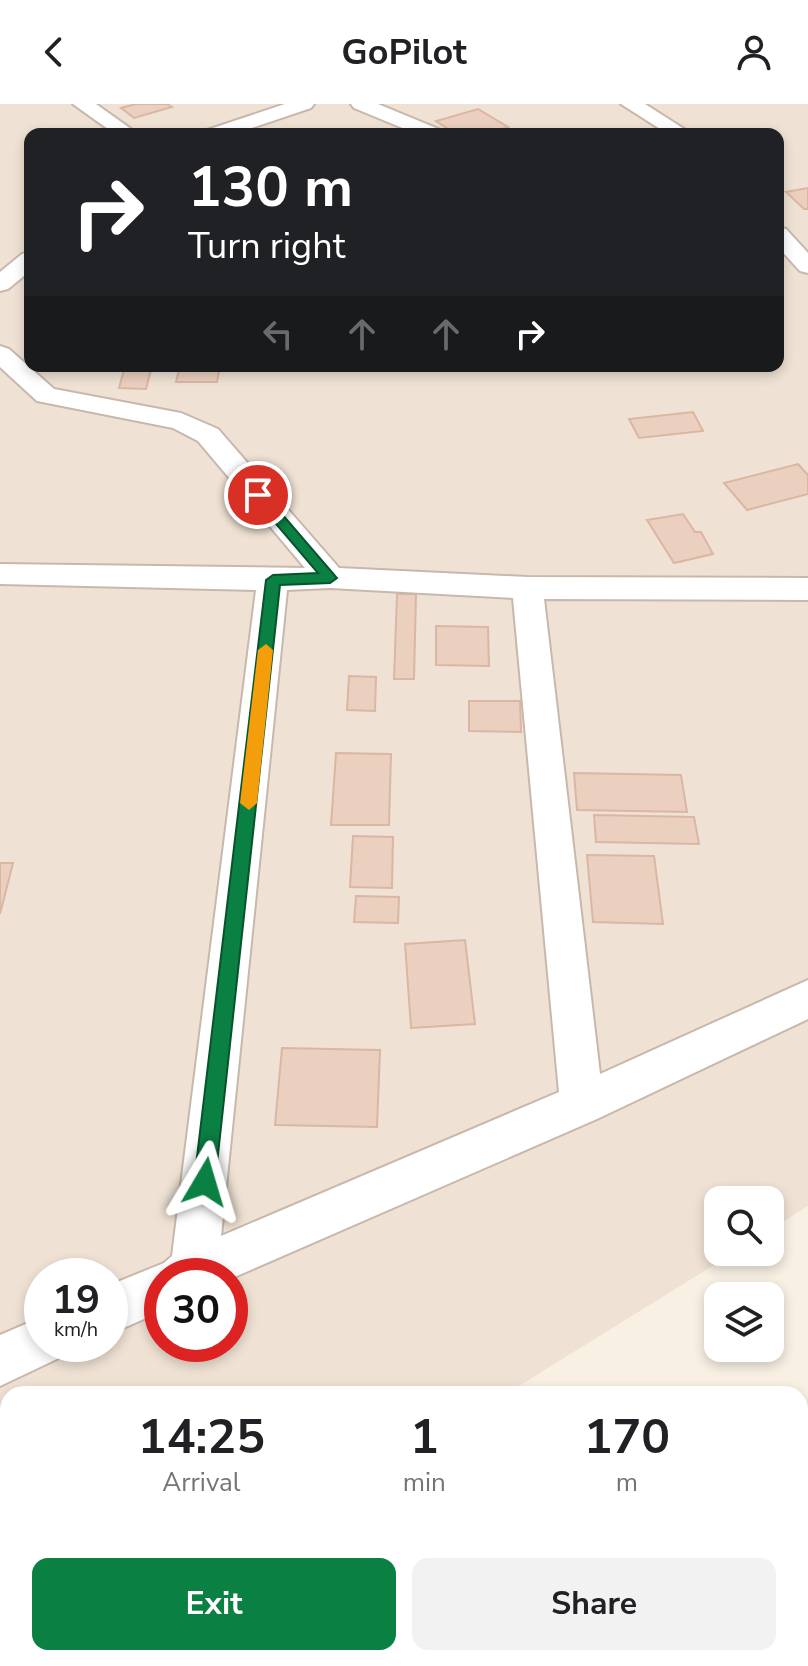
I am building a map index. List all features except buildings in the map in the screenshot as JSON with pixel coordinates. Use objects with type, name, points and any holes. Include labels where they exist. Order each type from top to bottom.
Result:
[{"type":"street","points":[[83,104],[119,128]]},
{"type":"street","points":[[232,128],[304,104]]},
{"type":"street","points":[[361,104],[419,128]]},
{"type":"street","points":[[631,104],[672,128]]},
{"type":"street","points":[[784,240],[808,266]]},
{"type":"street","points":[[0,284],[24,264]]},
{"type":"street","points":[[0,354],[46,395],[181,421],[208,435],[330,578]]},
{"type":"street","points":[[0,574],[273,580],[330,578],[527,588],[808,589]]},
{"type":"street","points":[[182,1258],[273,580]]},
{"type":"street","points":[[527,588],[582,1104]]},
{"type":"street","points":[[223,1258],[582,1104],[808,999]]},
{"type":"street","points":[[0,1361],[24,1350]]},
{"type":"shaded area","points":[[0,104],[808,104],[808,1206],[784,1221],[784,1186],[704,1186],[704,1266],[712,1266],[519,1386],[0,1386]]},
{"type":"slow traffic","points":[[249,803],[266,650]]},
{"type":"route","points":[[205,1182],[273,580],[330,578],[258,495]]}]
